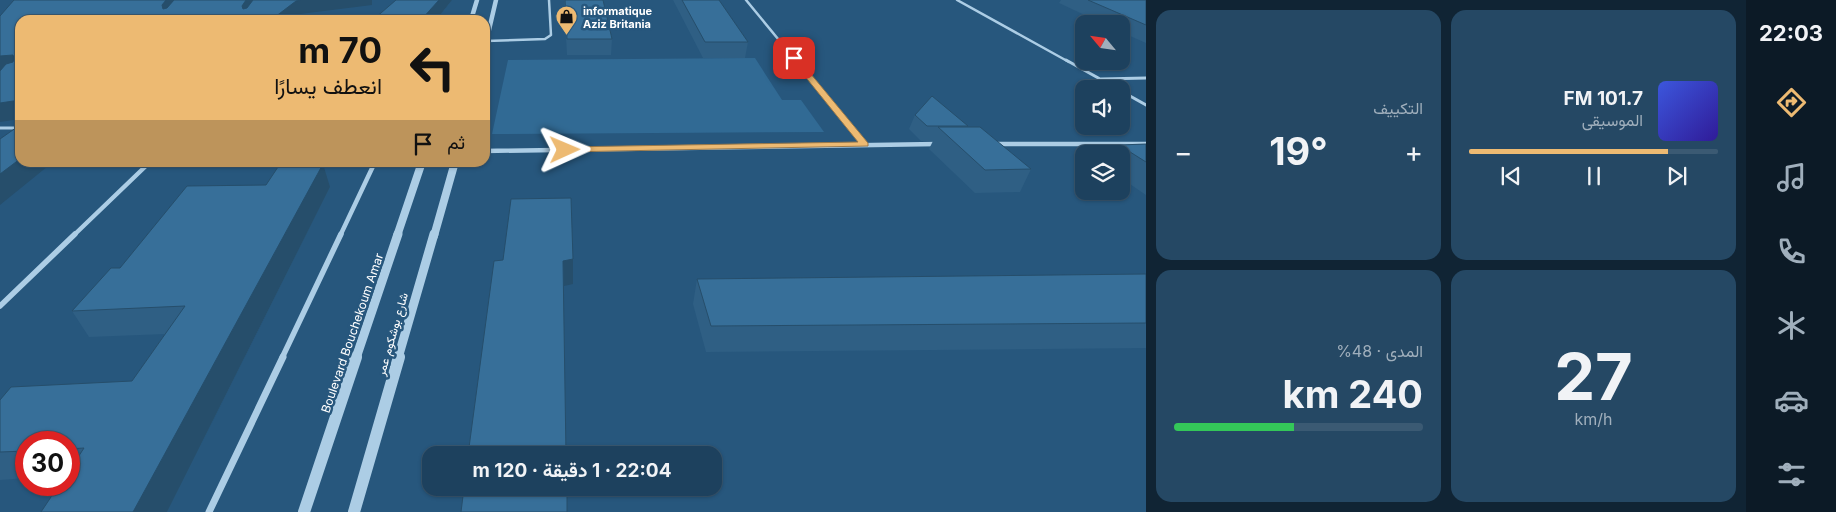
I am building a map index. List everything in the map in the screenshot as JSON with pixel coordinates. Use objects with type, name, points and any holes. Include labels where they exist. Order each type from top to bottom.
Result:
[{"type":"street","points":[[472,15],[477,0]]},
{"type":"street","points":[[490,26],[496,0]]},
{"type":"street","points":[[490,44],[545,39],[551,35],[550,0]]},
{"type":"street","points":[[746,0],[865,145]]},
{"type":"street","points":[[957,0],[1101,79],[1146,78]]},
{"type":"street","points":[[1130,96],[1146,105]]},
{"type":"street","points":[[0,128],[15,128]]},
{"type":"street","points":[[490,151],[943,144]]},
{"type":"street","points":[[992,144],[1146,144]]},
{"type":"street","points":[[0,306],[145,167]]},
{"type":"street","points":[[209,512],[373,167]]},
{"type":"street","name":"Boulevard Bouchekoum Amar","points":[[304,512],[420,167]]},
{"type":"street","name":"شارع بوشكوم عمر","points":[[354,512],[454,167]]},
{"type":"shaded area","points":[[755,58],[782,100],[801,100],[824,132],[492,134],[508,60]]},
{"type":"building","points":[[14,0],[166,0],[162,5],[163,9],[167,8],[174,0],[246,0],[242,6],[243,9],[247,8],[253,0],[301,0],[296,1],[278,15],[15,15],[15,101],[0,103],[0,71],[6,64],[13,62],[14,58],[13,55],[0,56],[0,16]]},
{"type":"building","points":[[396,0],[439,0],[426,15],[379,15]]},
{"type":"building","points":[[565,0],[603,0],[612,39],[567,39]]},
{"type":"building","points":[[682,0],[719,0],[748,42],[705,42]]},
{"type":"building","points":[[1088,0],[1146,0],[1146,25],[1130,18],[1130,15],[1123,15]]},
{"type":"building","points":[[932,96],[968,126],[927,126],[915,115]]},
{"type":"building","points":[[938,127],[980,127],[1031,169],[985,170]]},
{"type":"building","points":[[15,128],[15,163],[0,174],[0,139]]},
{"type":"building","points":[[1146,144],[1146,162],[1130,152],[1130,145],[1119,145]]},
{"type":"building","points":[[278,167],[321,167],[133,512],[41,512],[52,496],[80,496],[80,454],[84,448],[80,448],[80,431],[15,431],[15,451],[0,452],[0,400],[11,387],[132,381],[185,306],[72,311],[111,268],[120,268],[187,186],[266,185]]},
{"type":"building","points":[[571,198],[573,259],[563,261],[566,446],[469,446],[494,261],[503,260],[511,199]]},
{"type":"building","points":[[1146,274],[1146,323],[711,326],[697,279]]},
{"type":"building","points":[[463,496],[567,496],[567,512],[461,512]]},
{"type":"place","name":"informatique Aziz Britania","points":[[567,36]]},
{"type":"route","points":[[565,150],[865,145],[794,58]]}]
